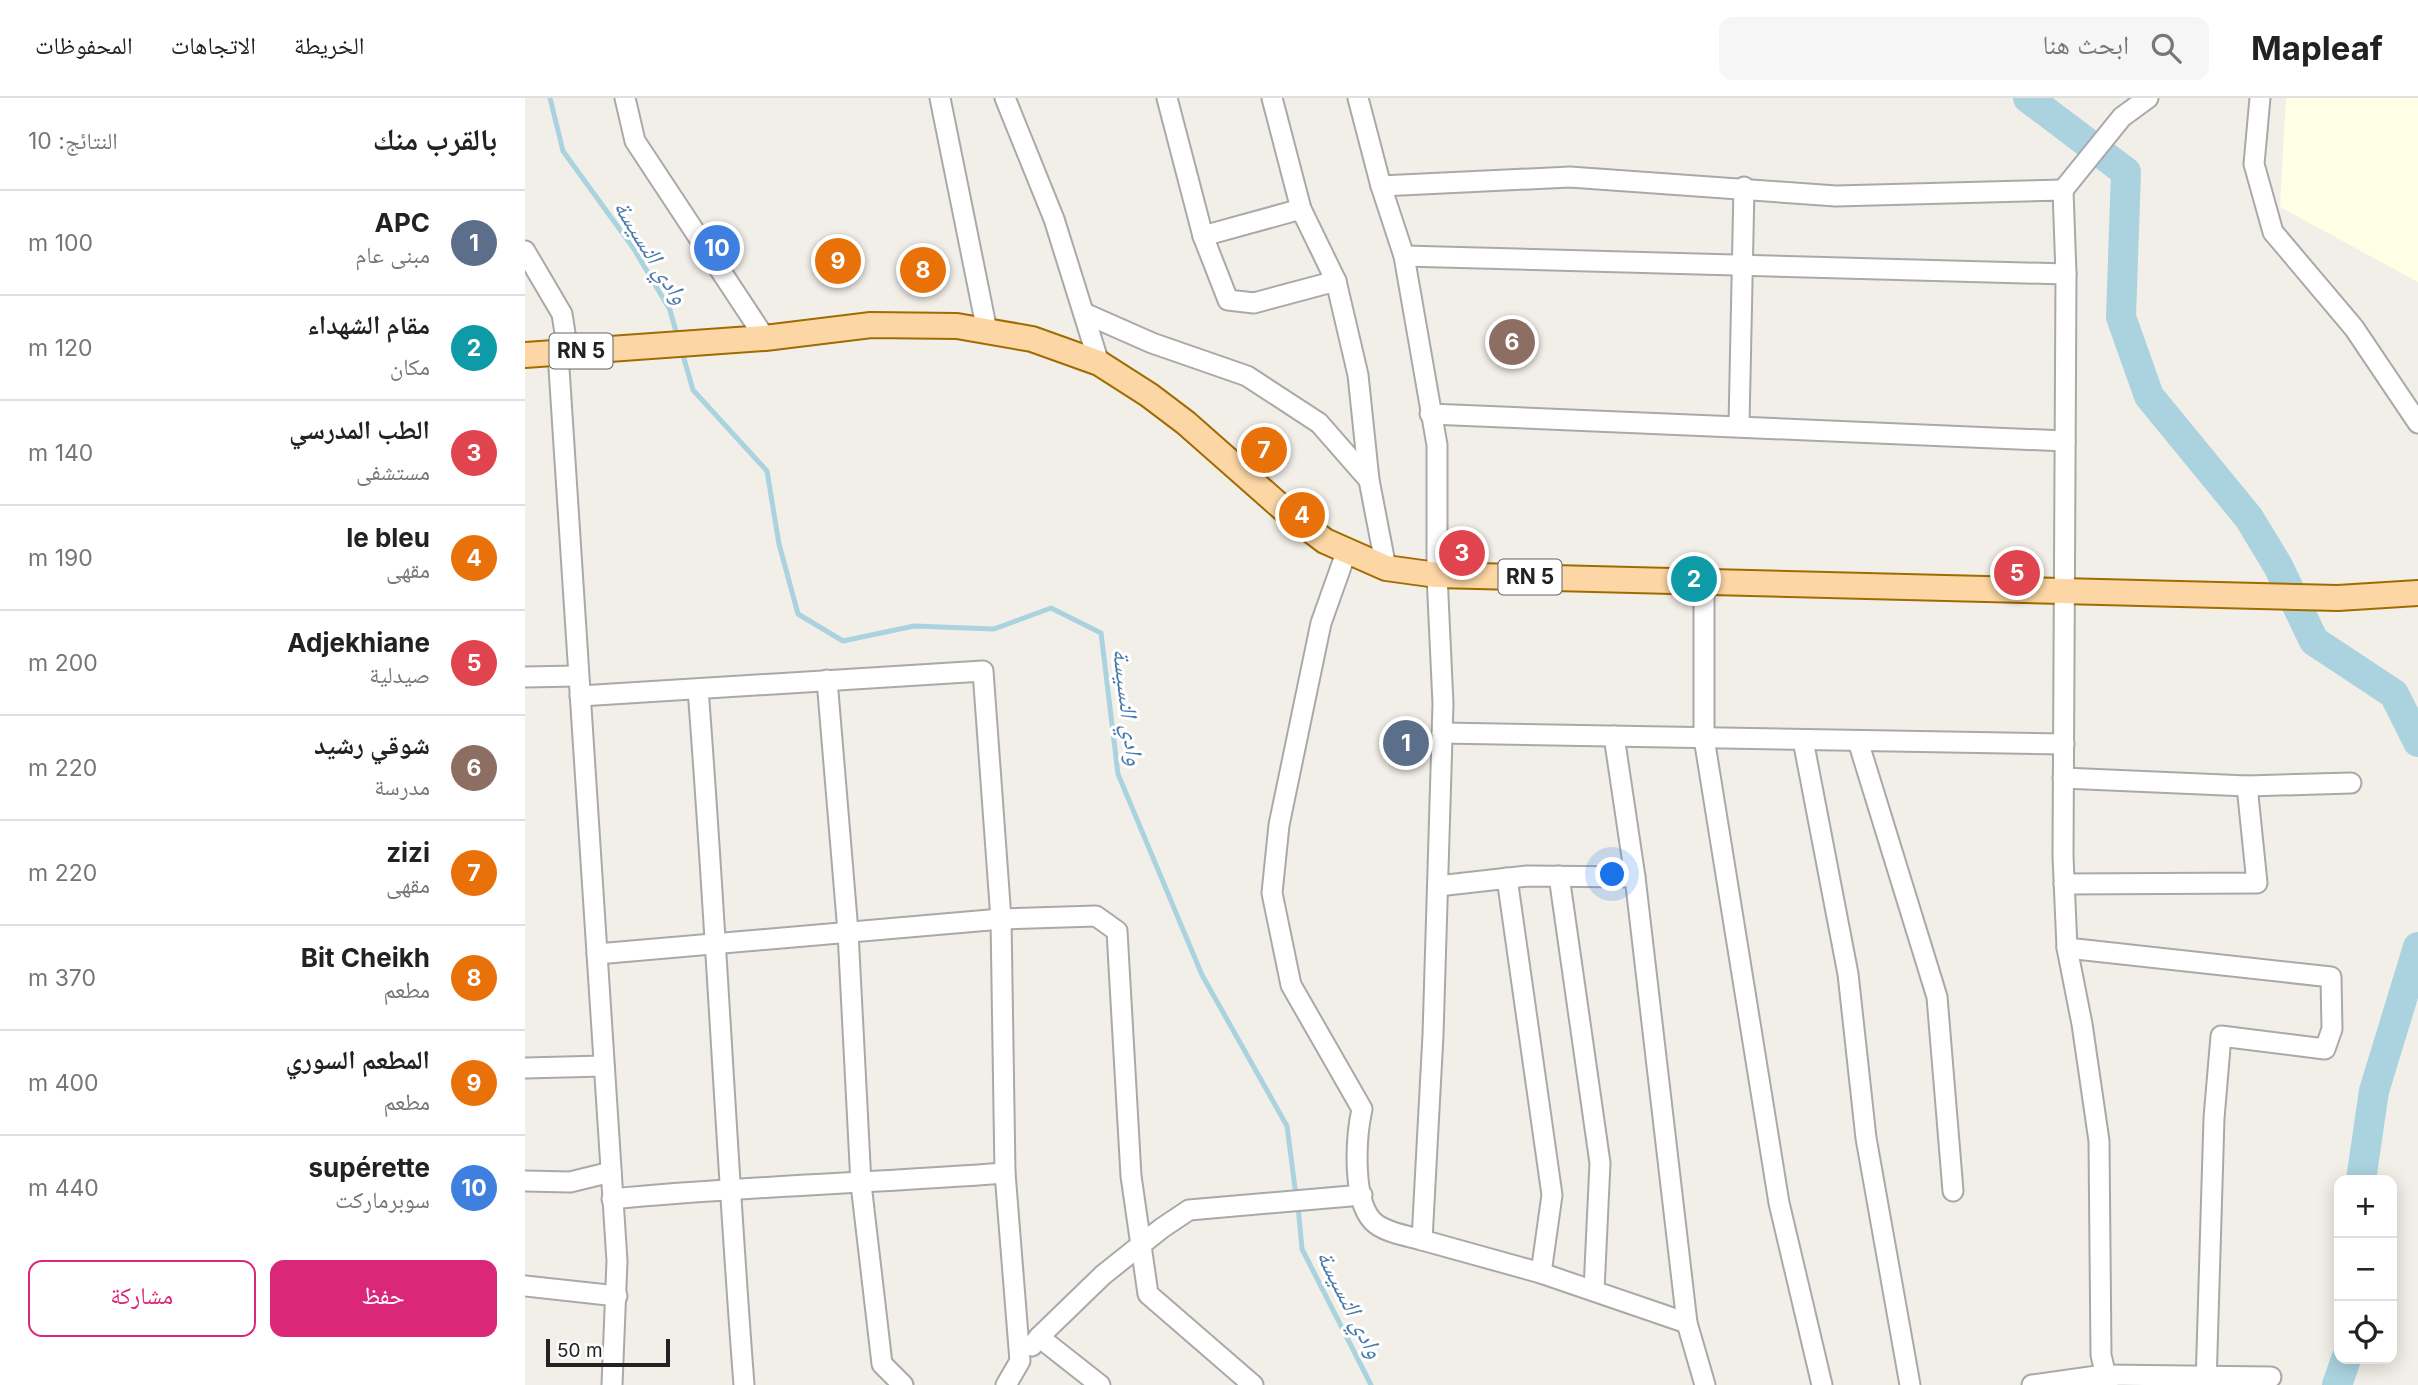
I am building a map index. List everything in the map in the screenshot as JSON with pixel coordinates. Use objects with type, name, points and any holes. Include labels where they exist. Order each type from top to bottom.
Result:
[{"type":"main road","name":"RN 5","points":[[525,355],[765,338],[871,325],[957,326],[1032,339],[1098,363],[1186,423],[1288,513],[1325,541],[1386,568],[1437,575],[2338,598],[2418,593]]},
{"type":"street","points":[[625,98],[635,141],[765,338]]},
{"type":"street","points":[[940,98],[987,331]]},
{"type":"street","points":[[1005,98],[1054,219],[1098,363]]},
{"type":"street","points":[[1167,98],[1203,236],[1228,300],[1254,303],[1336,281]]},
{"type":"street","points":[[1272,98],[1301,209],[1336,281],[1358,375],[1369,480],[1386,568]]},
{"type":"street","points":[[1358,98],[1381,186],[1404,256],[1437,444],[1437,575],[1442,733],[1422,1240]]},
{"type":"street","points":[[2106,1380],[2101,1355],[2099,1141],[2082,1024],[2067,948],[2064,884],[2066,274],[2063,190],[2122,117],[2148,98]]},
{"type":"street","points":[[2260,98],[2254,164],[2273,232],[2354,328],[2418,423]]},
{"type":"street","points":[[1381,186],[1570,177],[1745,187],[1836,196],[2063,190]]},
{"type":"street","points":[[1739,425],[1740,263],[1745,187]]},
{"type":"street","points":[[1203,236],[1301,209]]},
{"type":"street","points":[[525,251],[562,314],[577,676],[613,1199],[617,1296],[612,1385]]},
{"type":"street","points":[[1404,256],[1740,263],[2066,274]]},
{"type":"street","points":[[1084,313],[1152,343],[1247,376],[1319,423],[1369,480]]},
{"type":"street","points":[[1430,414],[1739,425],[2065,441]]},
{"type":"street","points":[[1347,550],[1321,623],[1279,825],[1272,893],[1291,985],[1362,1109],[1356,1139],[1364,1208],[1376,1224],[1422,1240],[1541,1273],[1687,1323]]},
{"type":"street","points":[[1704,582],[1704,738],[1779,1203],[1822,1385]]},
{"type":"street","points":[[580,696],[983,671],[1000,919],[1005,1173],[1020,1361]]},
{"type":"street","points":[[525,677],[577,676]]},
{"type":"street","points":[[827,680],[848,932],[861,1184],[883,1364],[903,1385]]},
{"type":"street","points":[[698,689],[717,943],[729,1187],[744,1385]]},
{"type":"street","points":[[1442,733],[2064,744]]},
{"type":"street","points":[[1614,736],[1635,877],[1687,1323],[1705,1385]]},
{"type":"street","points":[[1803,740],[1848,974],[1866,1138],[1910,1385]]},
{"type":"street","points":[[1858,741],[1937,997],[1953,1191]]},
{"type":"street","points":[[2063,778],[2248,786],[2351,783]]},
{"type":"street","points":[[2064,884],[2257,883],[2248,786]]},
{"type":"street","points":[[1559,876],[1600,1163],[1594,1290]]},
{"type":"street","points":[[1438,886],[1507,878],[1635,877]]},
{"type":"street","points":[[1507,878],[1552,1195],[1541,1273]]},
{"type":"street","points":[[597,954],[1000,919],[1096,916],[1117,931],[1131,1176],[1148,1294],[1253,1385]]},
{"type":"street","points":[[2067,948],[2330,977],[2332,1029],[2325,1049],[2221,1036],[2214,1118],[2206,1381]]},
{"type":"street","points":[[525,1068],[604,1066]]},
{"type":"street","points":[[525,1181],[570,1182],[611,1172]]},
{"type":"street","points":[[613,1199],[729,1187],[861,1184],[1005,1173]]},
{"type":"street","points":[[1006,1385],[1039,1337],[1103,1276],[1162,1228],[1189,1210],[1362,1195]]},
{"type":"street","points":[[525,1286],[617,1296]]},
{"type":"street","points":[[1039,1337],[1100,1385]]},
{"type":"street","points":[[2032,1385],[2106,1380],[2206,1381],[2271,1377]]},
{"type":"shaded area","points":[[2286,98],[2418,98],[2418,282],[2280,207]]},
{"type":"waterway","name":"وادي النسيسة","points":[[550,98],[563,151],[634,249],[670,310],[678,339]]},
{"type":"waterway","points":[[2028,98],[2126,172],[2121,317],[2149,396],[2249,518],[2278,566],[2314,641],[2394,694],[2418,742]]},
{"type":"waterway","name":"وادي النسيسة","points":[[682,352],[693,390],[767,471],[779,544],[798,614],[843,641],[914,626],[994,629],[1051,608],[1101,633],[1118,774],[1202,975],[1287,1126],[1296,1196]]},
{"type":"waterway","points":[[2362,1175],[2374,1091],[2418,947]]},
{"type":"waterway","name":"وادي النسيسة","points":[[1298,1206],[1302,1249],[1371,1385]]},
{"type":"waterway","points":[[2337,1385],[2344,1364]]},
{"type":"place","name":"supérette","points":[[717,248]]},
{"type":"place","name":"المطعم السوري","points":[[838,261]]},
{"type":"place","name":"Bit Cheikh","points":[[923,270]]},
{"type":"place","name":"شوقي رشيد","points":[[1512,342]]},
{"type":"place","name":"zizi","points":[[1264,450]]},
{"type":"place","name":"le bleu","points":[[1302,515]]},
{"type":"place","name":"الطب المدرسي","points":[[1462,553]]},
{"type":"place","name":"Adjekhiane","points":[[2017,573]]},
{"type":"place","name":"مقام الشهداء","points":[[1694,579]]},
{"type":"place","name":"APC","points":[[1406,743]]}]
